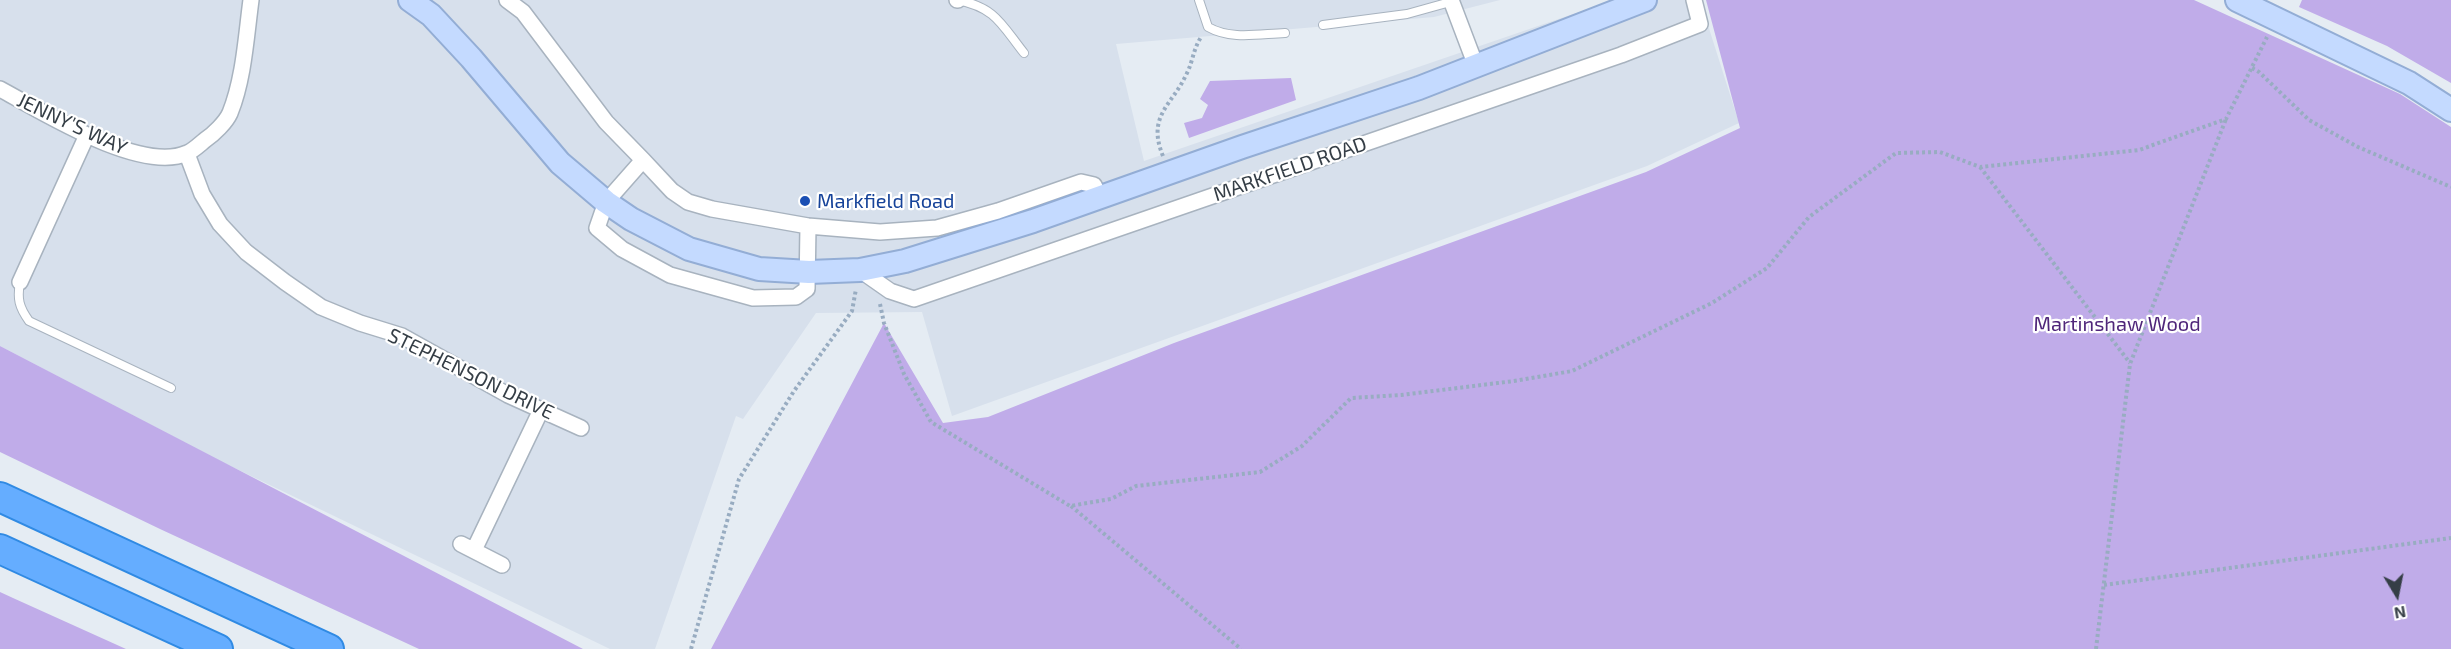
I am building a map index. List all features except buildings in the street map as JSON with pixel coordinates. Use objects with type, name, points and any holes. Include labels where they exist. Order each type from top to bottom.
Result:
[{"type":"highway","points":[[0,497],[329,649]]},
{"type":"highway","points":[[0,549],[218,649]]},
{"type":"street","points":[[187,154],[209,137],[229,115],[240,81],[251,0]]},
{"type":"street","name":"MARKFIELD ROAD","points":[[410,0],[431,15],[560,162],[606,202],[630,219],[689,249],[759,269],[809,272],[861,270],[925,255],[1033,221],[1419,88],[1645,0]]},
{"type":"street","points":[[507,0],[523,12],[606,122],[672,191],[688,202],[712,210],[808,226],[880,232],[936,228],[998,211],[1081,182],[1094,185],[1100,197]]},
{"type":"street","name":"MARKFIELD ROAD","points":[[861,270],[890,291],[914,299],[1621,55],[1700,24],[1694,0]]},
{"type":"street","points":[[2237,0],[2409,83],[2451,110]]},
{"type":"street","points":[[1453,1],[1476,66]]},
{"type":"street","name":"JENNY'S WAY","points":[[0,89],[87,135],[136,154],[165,157],[187,154]]},
{"type":"street","points":[[21,282],[87,135]]},
{"type":"street","name":"STEPHENSON DRIVE","points":[[187,154],[202,194],[220,224],[246,252],[285,282],[321,307],[360,323],[402,336],[508,395],[581,428]]},
{"type":"street","points":[[643,160],[606,202],[597,228],[622,249],[670,275],[753,298],[796,297],[807,289],[808,226]]},
{"type":"street","points":[[502,565],[467,547],[542,410]]},
{"type":"lane","points":[[957,0],[978,4],[993,13],[1024,53]]},
{"type":"lane","points":[[1199,0],[1208,27],[1219,33],[1235,36],[1285,33]]},
{"type":"lane","points":[[1323,25],[1407,14],[1453,1]]},
{"type":"lane","points":[[21,282],[18,295],[19,306],[29,321],[171,388]]},
{"type":"path","points":[[2096,649],[2130,364],[2226,119],[2276,18]]},
{"type":"path","points":[[1170,173],[1156,132],[1161,113],[1187,73],[1193,51],[1208,27]]},
{"type":"path","points":[[2252,68],[2309,120],[2358,147],[2451,187]]},
{"type":"path","points":[[1070,506],[1111,499],[1136,486],[1260,472],[1302,446],[1351,398],[1514,381],[1572,370],[1712,303],[1767,268],[1809,217],[1896,153],[1940,152],[1980,167],[2139,150],[2226,119]]},
{"type":"path","points":[[1980,167],[2130,364]]},
{"type":"path","points":[[861,270],[880,304],[884,323],[904,374],[931,422],[1070,506],[1241,649]]},
{"type":"path","points":[[691,649],[739,479],[794,391],[852,310],[861,270]]},
{"type":"path","points":[[2104,585],[2451,538]]},
{"type":"shaded area","points":[[0,0],[1500,0],[1434,17],[1116,44],[1144,161],[1614,0],[1700,0],[1739,123],[1647,166],[952,416],[922,312],[816,313],[743,419],[736,416],[655,649],[610,649],[220,461],[0,346]]},
{"type":"green space","name":"Martinshaw Wood","points":[[1706,0],[2194,0],[2400,94],[2451,127],[2451,649],[711,649],[884,323],[943,423],[988,417],[1174,343],[1646,172],[1740,128]]},
{"type":"green space","points":[[2302,0],[2451,0],[2451,83],[2387,46],[2299,7]]},
{"type":"green space","points":[[1291,78],[1296,100],[1189,138],[1184,123],[1202,118],[1208,105],[1200,99],[1210,81]]},
{"type":"green space","points":[[0,346],[583,649],[419,649],[0,452]]},
{"type":"green space","points":[[0,592],[13,598],[126,649],[0,649]]},
{"type":"place","name":"Markfield Road","points":[[805,201]]}]
